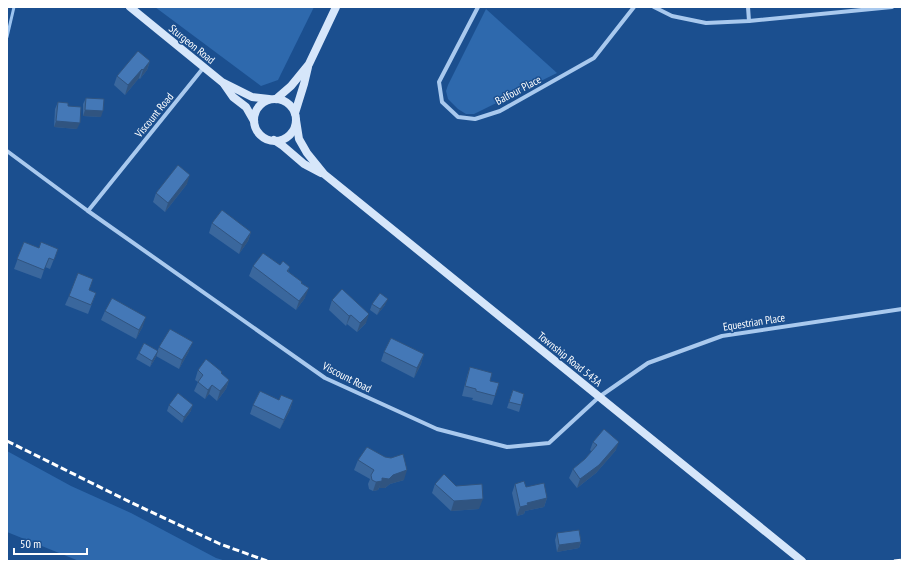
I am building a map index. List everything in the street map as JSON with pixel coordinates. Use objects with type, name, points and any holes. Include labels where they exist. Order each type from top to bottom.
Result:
[{"type":"main road","name":"Sturgeon Road","points":[[130,7],[222,82],[252,97],[272,99]]},
{"type":"main road","points":[[309,64],[291,86],[272,99],[263,102],[258,107],[254,121],[255,127],[263,137],[281,140],[287,137],[291,132],[294,126],[309,64],[336,7]]},
{"type":"main road","name":"Sturgeon Road","points":[[222,82],[233,97],[246,107],[254,121]]},
{"type":"main road","points":[[272,99],[282,100],[287,103],[292,108],[295,117]]},
{"type":"main road","name":"Township Road 543A","points":[[295,117],[299,139],[307,153],[324,174],[802,561]]},
{"type":"main road","name":"Township Road 543A","points":[[274,140],[304,164],[324,174]]},
{"type":"street","name":"Balfour Place","points":[[478,7],[439,82],[442,102],[458,117],[475,119],[500,111],[594,58],[634,7]]},
{"type":"street","points":[[654,7],[672,16],[706,23],[749,22],[892,7]]},
{"type":"street","points":[[748,7],[749,22]]},
{"type":"street","name":"Viscount Road","points":[[88,211],[204,67]]},
{"type":"street","name":"Viscount Road","points":[[7,151],[88,211],[325,378],[437,429],[507,447],[549,442],[599,397]]},
{"type":"street","name":"Equestrian Place","points":[[599,397],[648,363],[722,336],[902,310]]},
{"type":"shaded area","points":[[155,7],[314,7],[278,80],[261,86]]},
{"type":"shaded area","points":[[486,9],[557,73],[474,114],[466,114],[458,109],[448,99],[446,91]]},
{"type":"shaded area","points":[[7,451],[71,486],[131,513],[216,558],[226,561],[79,561],[7,532]]},
{"type":"building","points":[[138,51],[150,61],[128,85],[117,76]]},
{"type":"building","points":[[86,98],[104,99],[103,111],[85,110]]},
{"type":"building","points":[[58,102],[68,103],[68,106],[81,107],[80,123],[56,121]]},
{"type":"building","points":[[178,165],[190,175],[168,203],[156,193]]},
{"type":"building","points":[[222,210],[251,232],[242,245],[212,223]]},
{"type":"building","points":[[24,242],[39,248],[41,242],[58,249],[54,260],[49,258],[44,270],[17,259]]},
{"type":"building","points":[[263,253],[280,265],[283,261],[290,267],[287,271],[309,288],[299,301],[253,266]]},
{"type":"building","points":[[78,273],[93,279],[89,290],[96,293],[91,305],[69,296]]},
{"type":"building","points":[[342,289],[369,314],[360,323],[351,315],[349,316],[332,300]]},
{"type":"building","points":[[380,293],[388,299],[380,309],[372,304]]},
{"type":"building","points":[[112,298],[146,317],[139,330],[105,311]]},
{"type":"building","points":[[170,329],[193,342],[182,360],[159,347]]},
{"type":"building","points":[[391,338],[424,354],[417,368],[384,352]]},
{"type":"building","points":[[144,343],[158,351],[152,361],[139,353]]},
{"type":"building","points":[[206,359],[229,380],[220,391],[212,385],[208,390],[198,382],[203,375],[198,370]]},
{"type":"building","points":[[470,367],[492,373],[490,381],[499,383],[495,396],[476,391],[476,389],[465,386]]},
{"type":"building","points":[[513,390],[524,394],[521,405],[509,402]]},
{"type":"building","points":[[260,391],[279,400],[281,395],[293,400],[284,420],[253,405]]},
{"type":"building","points":[[178,393],[193,405],[184,417],[169,405]]},
{"type":"building","points":[[604,429],[619,442],[599,465],[580,479],[573,469],[585,459],[597,445],[593,442]]},
{"type":"building","points":[[367,447],[385,457],[391,458],[403,454],[407,470],[393,475],[389,479],[382,478],[382,481],[376,482],[372,480],[371,475],[374,470],[358,460]]},
{"type":"building","points":[[444,474],[456,486],[482,484],[483,499],[454,501],[435,484]]},
{"type":"building","points":[[524,481],[526,487],[544,483],[547,498],[527,503],[528,505],[520,507],[515,484]]},
{"type":"building","points":[[579,530],[581,542],[559,545],[557,533]]},
{"type":"waterway","points":[[7,37],[14,7]]},
{"type":"railway","points":[[7,441],[132,503],[220,544],[267,561]]},
{"type":"railway","points":[[894,561],[902,560]]}]
